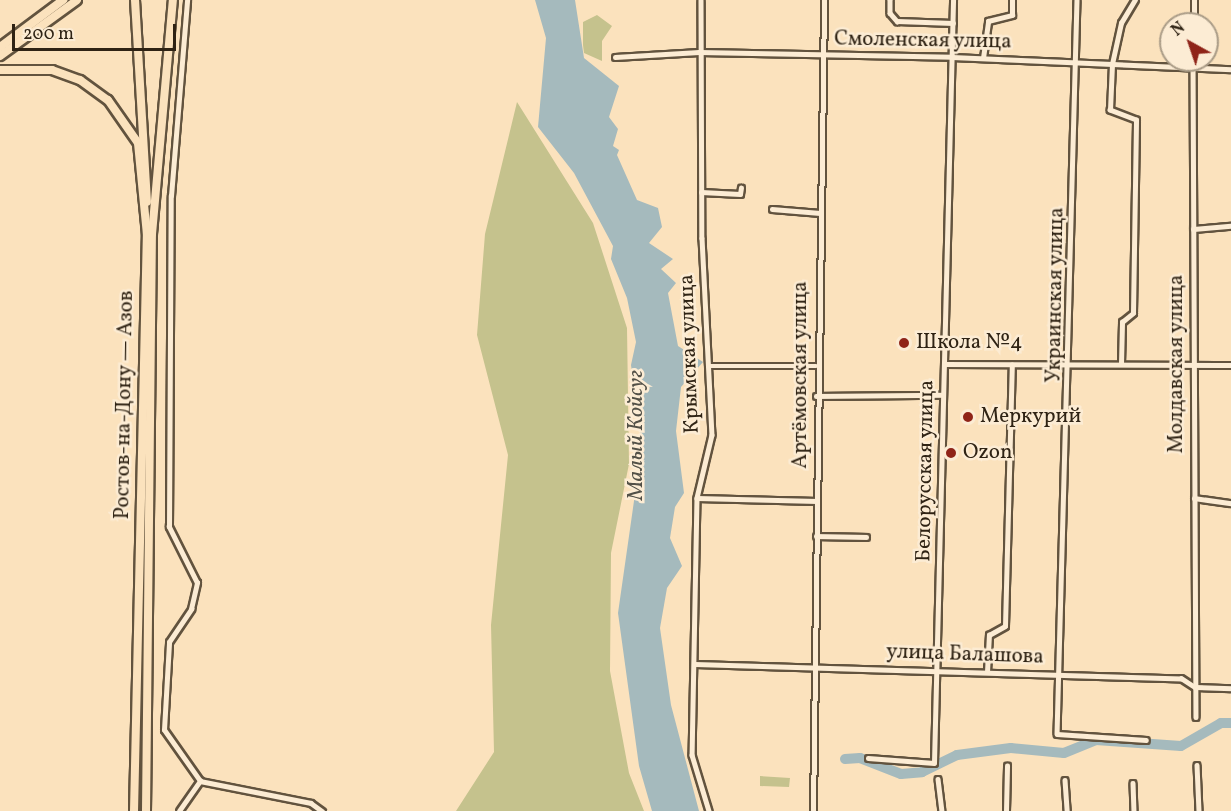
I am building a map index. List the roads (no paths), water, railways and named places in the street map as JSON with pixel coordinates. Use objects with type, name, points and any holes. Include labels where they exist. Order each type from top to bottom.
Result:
[{"type":"highway","points":[[0,47],[63,0]]},
{"type":"highway","points":[[0,56],[77,0]]},
{"type":"highway","points":[[150,235],[173,0]]},
{"type":"highway","points":[[0,70],[52,70],[80,80],[108,100],[138,143],[150,235]]},
{"type":"main road","name":"Ростов-на-Дону — Азов","points":[[134,811],[150,235],[146,119],[135,0]]},
{"type":"main road","name":"Ростов-на-Дону — Азов","points":[[140,0],[151,119],[146,811]]},
{"type":"street","points":[[187,0],[171,196],[169,528],[197,583],[191,609],[169,642],[164,730],[200,781],[311,803],[322,811]]},
{"type":"street","name":"Крымская улица","points":[[701,0],[699,52],[701,192],[712,435],[697,498],[692,755],[708,811]]},
{"type":"street","name":"Артёмовская улица","points":[[813,811],[812,668],[817,501],[816,366],[825,0]]},
{"type":"street","points":[[890,0],[890,13],[897,21],[953,23]]},
{"type":"street","name":"Белорусская улица","points":[[868,758],[934,763],[940,669],[943,395],[953,0]]},
{"type":"street","points":[[983,58],[988,21],[1012,15],[1012,0]]},
{"type":"street","name":"Украинская улица","points":[[1077,0],[1078,62],[1071,363],[1062,675],[1057,734],[1146,740]]},
{"type":"street","points":[[1120,364],[1122,322],[1133,313],[1136,120],[1110,110],[1112,63],[1121,24],[1135,0]]},
{"type":"street","name":"Смоленская улица","points":[[615,57],[699,52],[952,57],[1159,65]]},
{"type":"street","name":"Молдавская улица","points":[[1193,72],[1192,365],[1196,717]]},
{"type":"street","points":[[701,192],[740,194],[741,188]]},
{"type":"street","points":[[772,209],[820,213]]},
{"type":"street","points":[[1193,229],[1231,226]]},
{"type":"street","points":[[944,364],[1231,365]]},
{"type":"street","points":[[987,672],[989,635],[1005,626],[1012,365]]},
{"type":"street","points":[[708,366],[816,366]]},
{"type":"street","points":[[816,396],[943,395]]},
{"type":"street","points":[[697,498],[817,501]]},
{"type":"street","points":[[1194,498],[1231,503]]},
{"type":"street","points":[[816,536],[866,537]]},
{"type":"street","name":"улица Балашова","points":[[694,664],[940,669],[1181,678],[1195,687],[1231,688]]},
{"type":"street","points":[[1006,811],[1007,765]]},
{"type":"street","points":[[1197,765],[1199,811]]},
{"type":"street","points":[[938,779],[942,811]]},
{"type":"street","points":[[1065,780],[1067,811]]},
{"type":"street","points":[[179,811],[200,781]]},
{"type":"street","points":[[1133,783],[1134,811]]},
{"type":"waterway","points":[[845,759],[860,758],[901,774],[922,772],[957,755],[1011,748],[1064,753],[1096,740],[1181,746],[1221,723],[1231,723]]},
{"type":"place","name":"Школа №4","points":[[904,343]]},
{"type":"place","name":"Меркурий","points":[[968,417]]},
{"type":"place","name":"Ozon","points":[[951,453]]},
{"type":"water label","name":"Малый Койсуг","points":[[637,435]]}]
